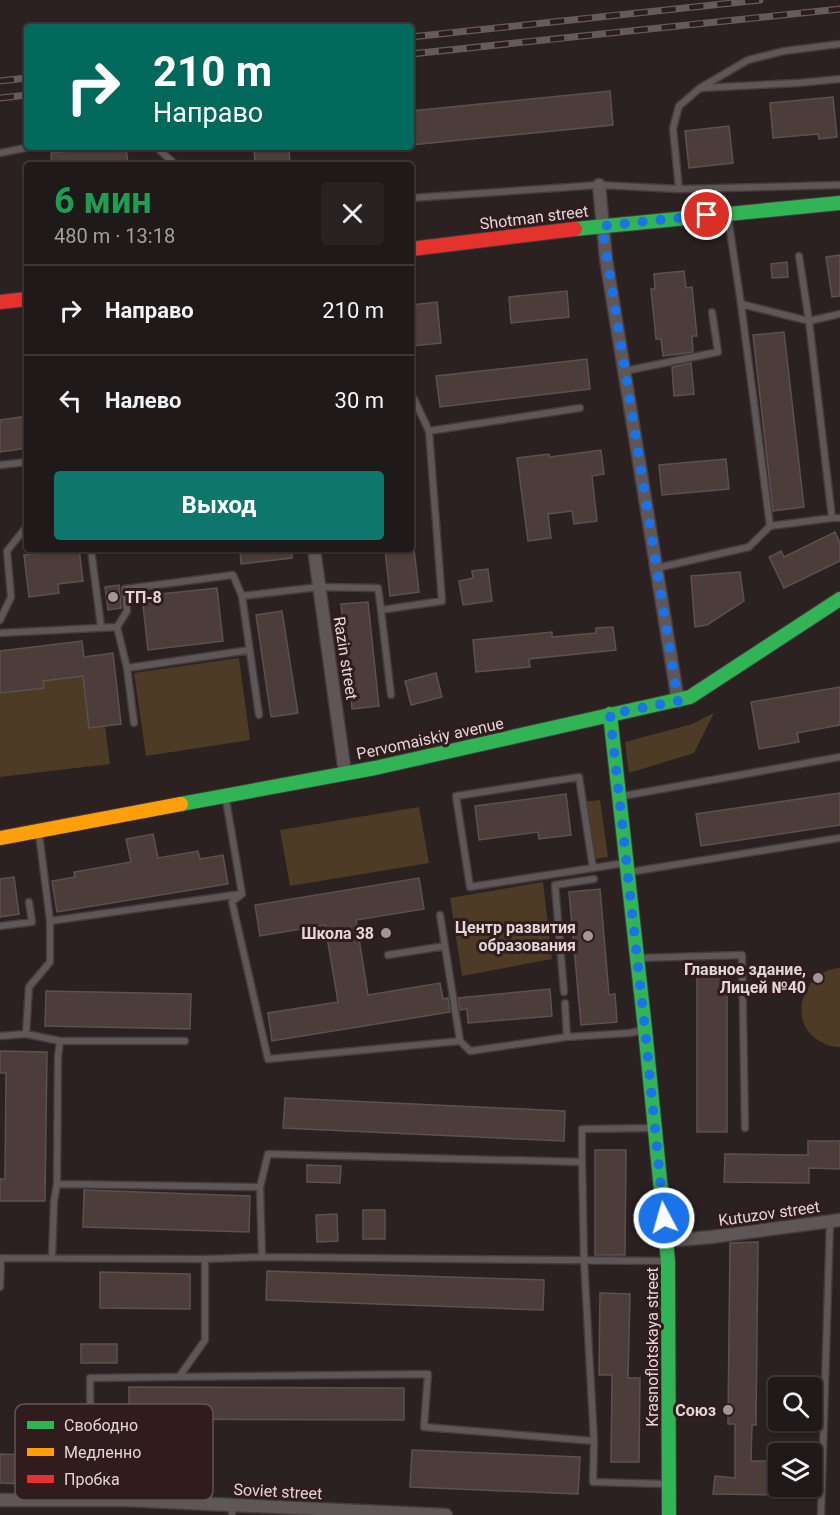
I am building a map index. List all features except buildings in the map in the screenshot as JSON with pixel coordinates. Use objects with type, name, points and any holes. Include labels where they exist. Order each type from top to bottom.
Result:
[{"type":"main road","name":"Shotman street","points":[[414,249],[602,226],[840,203]]},
{"type":"main road","points":[[0,302],[24,299]]},
{"type":"main road","name":"Pervomaiskiy avenue","points":[[0,838],[345,773],[690,698],[840,599]]},
{"type":"main road","name":"Krasnoflotskaya street","points":[[610,714],[668,1261],[669,1515]]},
{"type":"street","points":[[598,185],[602,226],[678,701]]},
{"type":"street","name":"Razin street","points":[[314,552],[345,773]]},
{"type":"street","name":"Kutuzov street","points":[[666,1241],[835,1221]]},
{"type":"street","name":"Soviet street","points":[[0,1500],[90,1500],[232,1510],[446,1515]]},
{"type":"lane","points":[[679,189],[673,128],[679,106],[700,88],[748,60],[784,51],[840,45]]},
{"type":"lane","points":[[700,88],[840,79]]},
{"type":"lane","points":[[0,153],[24,148]]},
{"type":"lane","points":[[159,150],[173,162]]},
{"type":"lane","points":[[414,198],[598,185],[679,189],[840,185]]},
{"type":"lane","points":[[728,213],[770,526]]},
{"type":"lane","points":[[799,256],[832,518]]},
{"type":"lane","points":[[740,302],[809,321],[840,314]]},
{"type":"lane","points":[[625,371],[718,352],[712,312]]},
{"type":"lane","points":[[381,610],[442,601],[429,431],[414,399]]},
{"type":"lane","points":[[429,431],[580,408]]},
{"type":"lane","points":[[0,465],[24,462]]},
{"type":"lane","points":[[656,568],[749,547],[770,526],[840,518]]},
{"type":"lane","points":[[0,620],[11,597],[7,551],[24,530]]},
{"type":"lane","points":[[91,552],[101,627]]},
{"type":"lane","points":[[134,723],[127,668],[117,627],[128,611],[125,589],[233,575],[242,597],[259,715]]},
{"type":"lane","points":[[242,597],[319,587],[378,588],[391,695]]},
{"type":"lane","points":[[0,633],[117,627]]},
{"type":"lane","points":[[127,668],[250,650]]},
{"type":"lane","points":[[619,797],[840,756]]},
{"type":"lane","points":[[593,868],[579,777],[456,796],[470,887],[593,868],[627,867],[840,838]]},
{"type":"lane","points":[[225,796],[242,894]]},
{"type":"lane","points":[[26,1034],[29,987],[50,962],[50,921],[39,832]]},
{"type":"lane","points":[[564,992],[555,885],[594,879]]},
{"type":"lane","points":[[50,921],[242,894]]},
{"type":"lane","points":[[242,894],[232,902],[268,1059],[460,1041]]},
{"type":"lane","points":[[0,926],[32,922],[29,902]]},
{"type":"lane","points":[[440,915],[460,1041],[470,1051],[567,1037],[630,1033],[645,1029]]},
{"type":"lane","points":[[388,955],[445,946]]},
{"type":"lane","points":[[636,958],[742,955],[745,1128]]},
{"type":"lane","points":[[565,1004],[567,1037]]},
{"type":"lane","points":[[0,1036],[26,1034],[60,1041],[185,1041]]},
{"type":"lane","points":[[52,1258],[54,1201],[57,1184],[60,1041]]},
{"type":"lane","points":[[654,1128],[582,1129],[584,1260],[594,1441],[593,1482],[670,1484]]},
{"type":"lane","points":[[262,1257],[260,1187],[268,1154],[582,1162]]},
{"type":"lane","points":[[57,1184],[260,1187]]},
{"type":"lane","points":[[821,1515],[835,1221]]},
{"type":"lane","points":[[0,1287],[1,1258],[262,1257],[668,1261]]},
{"type":"lane","points":[[179,1377],[205,1340],[206,1259]]},
{"type":"lane","points":[[90,1404],[90,1378],[428,1374],[424,1426],[594,1441]]},
{"type":"shaded area","points":[[239,658],[250,740],[146,756],[134,673]]},
{"type":"shaded area","points":[[83,676],[89,728],[105,726],[110,764],[0,777],[0,693],[44,688],[43,681]]},
{"type":"shaded area","points":[[714,713],[694,753],[629,773],[625,742],[692,724]]},
{"type":"shaded area","points":[[600,800],[608,857],[588,860],[580,802]]},
{"type":"shaded area","points":[[419,807],[429,863],[290,886],[280,830]]},
{"type":"shaded area","points":[[543,882],[552,959],[462,976],[450,898]]},
{"type":"shaded area","points":[[840,968],[840,1047],[818,1040],[808,1031],[801,1009],[809,986],[817,977],[827,971]]},
{"type":"railway","points":[[414,37],[760,0]]},
{"type":"railway","points":[[414,54],[840,9]]},
{"type":"railway","points":[[0,81],[24,78]]},
{"type":"railway","points":[[0,98],[24,95]]},
{"type":"traffic: fast","points":[[575,229],[840,203]]},
{"type":"traffic: fast","points":[[181,804],[375,768],[690,697],[840,599]]},
{"type":"traffic: fast","points":[[610,714],[668,1261],[669,1515]]},
{"type":"traffic: slow","points":[[0,838],[181,804]]},
{"type":"traffic: jam","points":[[414,249],[575,229]]},
{"type":"traffic: jam","points":[[0,302],[24,299]]},
{"type":"place","name":"ТП-8","points":[[113,597]]},
{"type":"place","name":"Школа 38","points":[[386,933]]},
{"type":"place","name":"Центр развития образования","points":[[588,936]]},
{"type":"place","name":"Главное здание, Лицей №40","points":[[818,978]]},
{"type":"place","name":"Союз","points":[[728,1410]]},
{"type":"route","points":[[664,1218],[610,714],[678,701],[602,226],[707,215]]}]
